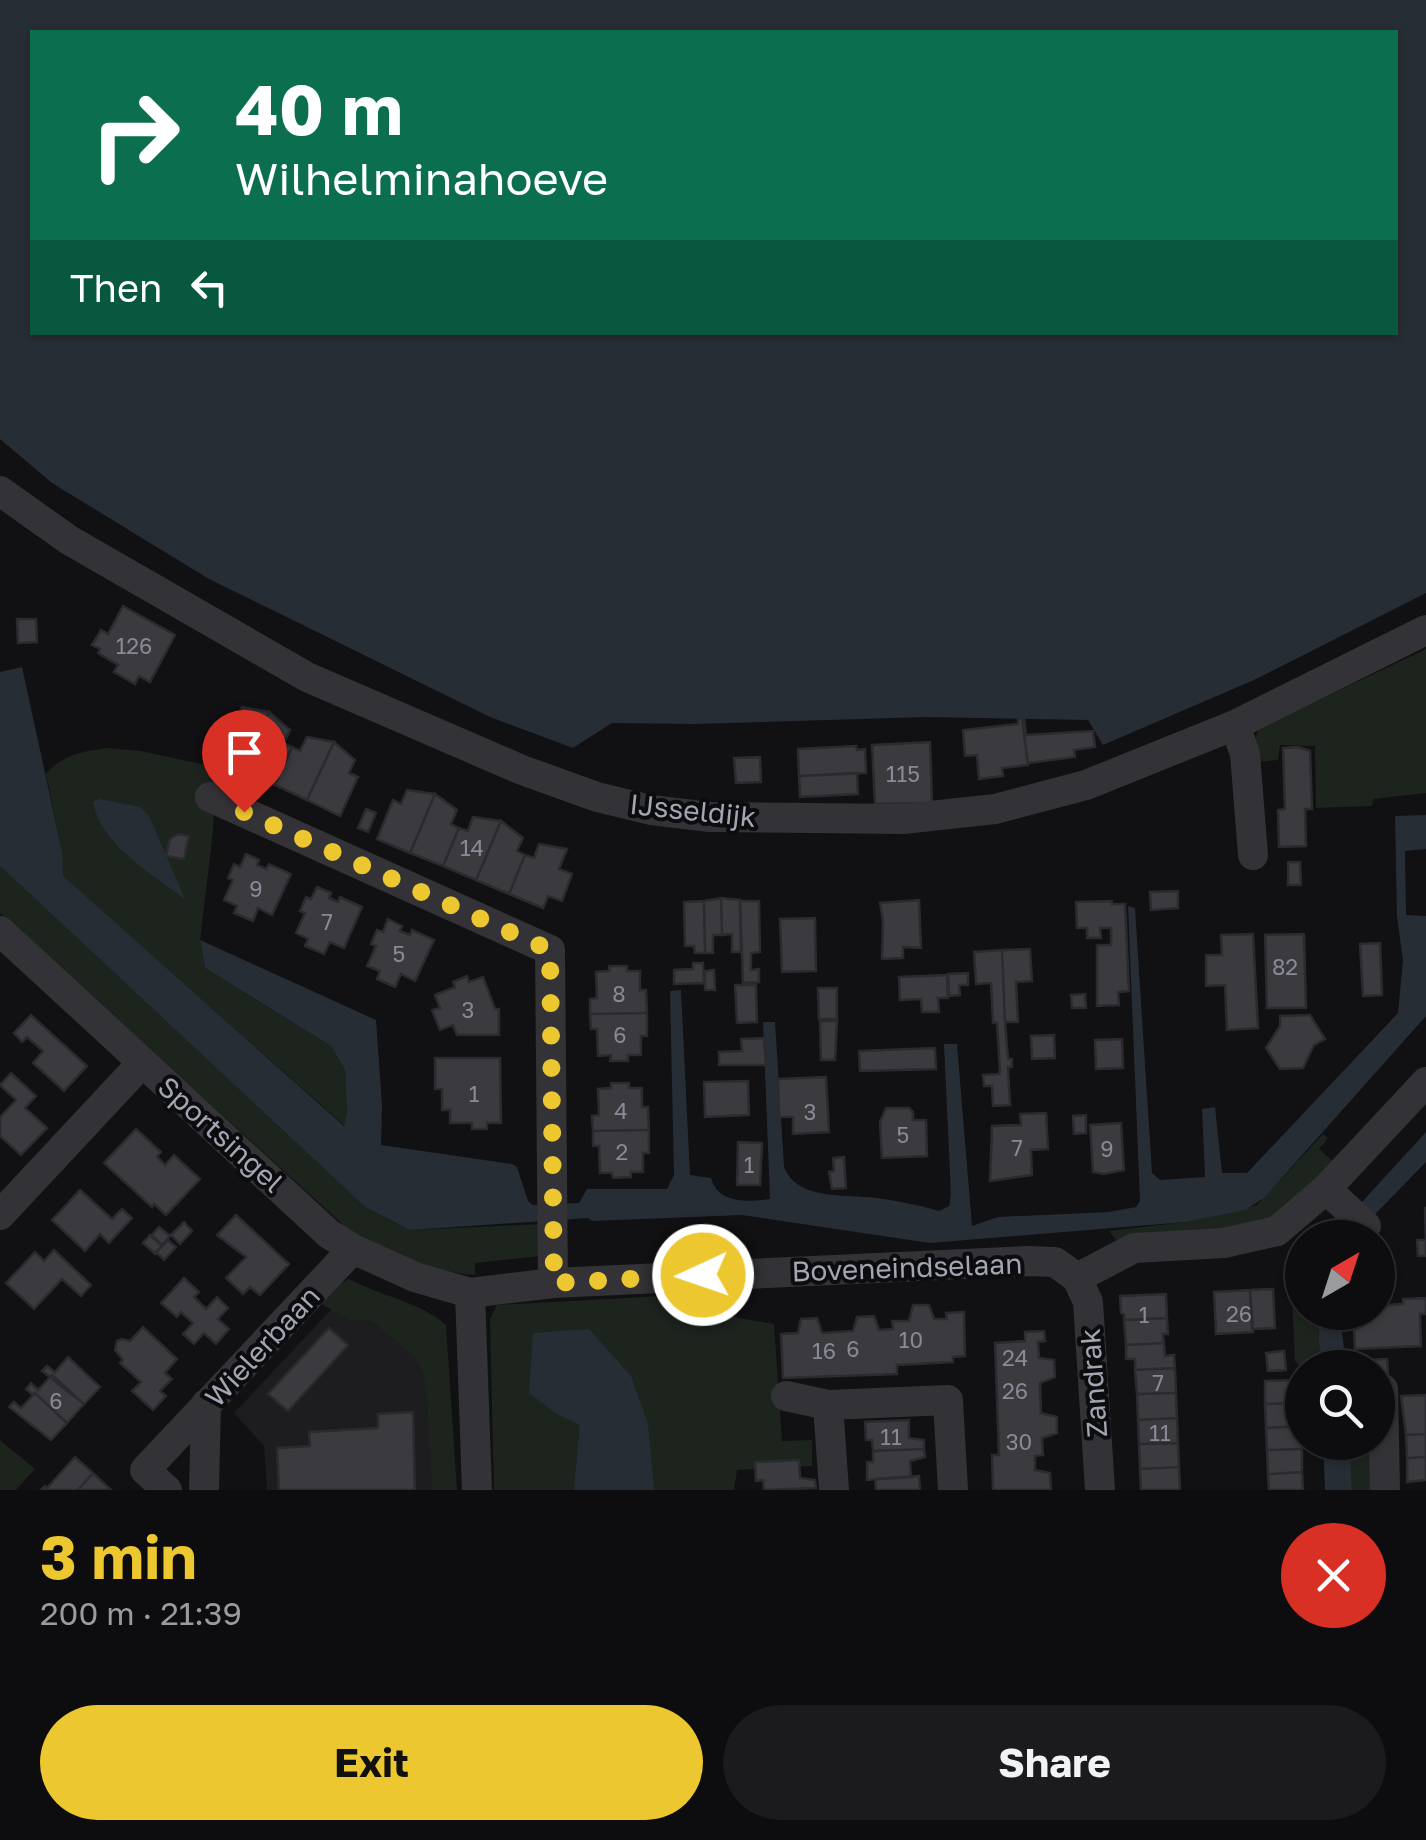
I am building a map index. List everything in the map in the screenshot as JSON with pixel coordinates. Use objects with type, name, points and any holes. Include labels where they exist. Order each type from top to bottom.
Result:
[{"type":"street","name":"IJsseldijk","points":[[0,491],[69,540],[307,676],[522,770],[597,797],[650,810],[710,817],[903,819],[995,808],[1086,786],[1234,725],[1426,630]]},
{"type":"street","points":[[1234,725],[1245,754],[1253,855]]},
{"type":"street","points":[[210,796],[550,950],[554,1283]]},
{"type":"street","name":"Sportsingel","points":[[0,931],[329,1234],[415,1278],[470,1293],[554,1283]]},
{"type":"street","points":[[0,1215],[142,1063]]},
{"type":"street","points":[[1077,1278],[1134,1248],[1224,1244],[1277,1230],[1326,1190],[1426,1082]]},
{"type":"street","points":[[1326,1190],[1359,1218]]},
{"type":"street","name":"Wielerbaan","points":[[167,1490],[145,1470],[353,1249]]},
{"type":"street","name":"Boveneindselaan","points":[[554,1283],[1029,1261],[1055,1262],[1077,1278]]},
{"type":"street","name":"Zandrak","points":[[1077,1278],[1088,1302],[1100,1490]]},
{"type":"street","points":[[470,1293],[477,1490]]},
{"type":"street","points":[[786,1396],[828,1405],[948,1400],[952,1490]]},
{"type":"street","points":[[204,1490],[206,1404]]},
{"type":"street","points":[[828,1405],[834,1490]]},
{"type":"street","points":[[1385,1460],[1386,1490]]},
{"type":"shaded area","points":[[0,0],[1426,0],[1426,593],[1254,680],[1103,745],[1088,720],[926,717],[612,723],[573,748],[490,717],[209,579],[52,483],[0,439]]},
{"type":"shaded area","points":[[1426,649],[1426,793],[1373,799],[1372,806],[1316,808],[1315,746],[1280,745],[1278,760],[1249,763],[1258,729]]},
{"type":"shaded area","points":[[22,667],[62,851],[63,876],[344,1126],[346,1072],[331,1046],[205,968],[200,940],[376,1020],[381,1145],[512,1164],[517,1167],[528,1201],[533,1205],[579,1203],[587,1189],[667,1189],[674,1175],[670,991],[681,990],[690,1175],[711,1178],[727,1197],[743,1201],[770,1199],[763,1022],[775,1022],[784,1167],[800,1186],[824,1194],[885,1199],[939,1211],[949,1206],[944,1044],[957,1044],[972,1226],[998,1217],[1109,1212],[1136,1207],[1140,1201],[1128,906],[1135,908],[1152,1173],[1160,1180],[1205,1177],[1202,1109],[1215,1107],[1222,1173],[1247,1173],[1398,1013],[1403,961],[1397,916],[1395,816],[1426,815],[1426,849],[1405,851],[1406,915],[1426,916],[1426,1016],[1264,1198],[1245,1210],[1185,1222],[930,1243],[742,1215],[592,1221],[588,1218],[410,1230],[365,1207],[0,866],[0,672]]},
{"type":"shaded area","points":[[107,748],[216,767],[200,940],[205,968],[331,1046],[346,1072],[345,1126],[62,876],[62,851],[46,774],[66,758]]},
{"type":"shaded area","points":[[99,799],[140,807],[149,816],[185,899],[116,845],[98,817],[93,802]]},
{"type":"shaded area","points":[[0,866],[365,1207],[410,1230],[542,1224],[541,1256],[475,1263],[475,1275],[458,1273],[411,1259],[350,1231],[0,913]]},
{"type":"shaded area","points":[[1426,1132],[1426,1162],[1370,1220],[1345,1220]]},
{"type":"shaded area","points":[[1323,1134],[1328,1138],[1319,1149],[1336,1164],[1292,1208],[1269,1221],[1203,1234],[1116,1240],[1109,1231],[1185,1222],[1257,1205]]},
{"type":"shaded area","points":[[349,1279],[425,1310],[446,1325],[457,1490],[432,1490],[427,1396],[423,1371],[412,1354],[371,1321],[349,1320],[322,1304],[339,1284]]},
{"type":"shaded area","points":[[680,1295],[682,1308],[774,1324],[782,1441],[812,1440],[812,1466],[737,1470],[734,1490],[494,1490],[490,1319],[497,1305]]},
{"type":"shaded area","points":[[341,1299],[433,1353],[436,1490],[267,1490],[264,1446],[234,1413]]},
{"type":"shaded area","points":[[589,1329],[631,1376],[648,1424],[654,1490],[574,1490],[580,1425],[529,1393],[533,1333]]},
{"type":"shaded area","points":[[1294,1330],[1319,1330],[1319,1350],[1294,1350]]},
{"type":"shaded area","points":[[1319,1330],[1342,1330],[1344,1350],[1319,1350]]},
{"type":"shaded area","points":[[0,1440],[35,1469],[16,1490],[0,1490]]},
{"type":"shaded area","points":[[1324,1460],[1351,1460],[1352,1490],[1325,1490]]},
{"type":"shaded area","points":[[1351,1460],[1376,1460],[1377,1490],[1352,1490]]},
{"type":"building","points":[[123,606],[175,635],[150,682],[139,676],[135,684],[114,672],[118,665],[92,645],[101,630],[108,634]]},
{"type":"building","points":[[17,619],[36,619],[37,642],[18,643]]},
{"type":"building","points":[[242,707],[269,712],[242,771],[209,755],[227,717],[236,721]]},
{"type":"building","points":[[269,712],[290,730],[284,743],[292,747],[275,785],[242,771]]},
{"type":"building","points":[[1022,718],[1028,765],[1002,768],[1003,776],[979,779],[977,755],[965,756],[963,730],[1018,724]]},
{"type":"building","points":[[1022,718],[1026,735],[1093,731],[1095,747],[1074,750],[1075,757],[1028,765]]},
{"type":"building","points":[[307,737],[334,742],[307,800],[275,785],[292,747],[300,751]]},
{"type":"building","points":[[334,742],[355,760],[349,773],[358,777],[340,816],[307,800]]},
{"type":"building","points":[[930,742],[932,803],[875,804],[872,745]]},
{"type":"building","points":[[856,746],[857,750],[865,749],[866,773],[799,776],[798,749]]},
{"type":"building","points":[[1283,748],[1310,751],[1312,809],[1305,809],[1306,846],[1279,847],[1278,810],[1285,809]]},
{"type":"building","points":[[760,757],[761,782],[736,783],[734,758]]},
{"type":"building","points":[[857,773],[858,794],[800,797],[799,776]]},
{"type":"building","points":[[407,790],[435,794],[410,853],[377,839],[393,800],[401,804]]},
{"type":"building","points":[[435,794],[457,810],[451,824],[459,828],[443,866],[410,853]]},
{"type":"building","points":[[366,809],[376,813],[368,832],[358,828]]},
{"type":"building","points":[[473,817],[501,821],[476,880],[443,866],[459,828],[468,831]]},
{"type":"building","points":[[501,821],[523,838],[517,851],[525,855],[509,894],[476,880]]},
{"type":"building","points":[[178,834],[189,836],[184,859],[166,856],[170,839]]},
{"type":"building","points":[[539,844],[567,849],[559,869],[572,874],[562,901],[548,896],[543,908],[509,894],[525,855],[534,858]]},
{"type":"building","points":[[246,854],[266,869],[269,864],[291,874],[272,915],[258,908],[253,921],[234,913],[237,906],[224,900],[233,880],[228,878],[234,864],[240,867]]},
{"type":"building","points":[[1288,862],[1300,862],[1301,885],[1288,885]]},
{"type":"building","points":[[317,887],[331,893],[329,898],[338,902],[340,897],[362,907],[344,948],[330,942],[324,954],[305,946],[308,939],[296,933],[305,913],[300,911],[306,897],[311,899]]},
{"type":"building","points":[[1178,891],[1178,908],[1151,910],[1150,892]]},
{"type":"building","points":[[721,898],[722,935],[713,935],[713,953],[705,953],[704,901]]},
{"type":"building","points":[[721,898],[740,900],[741,952],[732,952],[732,934],[722,935]]},
{"type":"building","points":[[919,900],[921,948],[903,947],[903,958],[882,959],[880,903]]},
{"type":"building","points":[[704,901],[705,953],[695,953],[694,946],[685,946],[684,902]]},
{"type":"building","points":[[740,901],[759,901],[760,952],[751,953],[751,970],[759,969],[759,982],[743,983]]},
{"type":"building","points":[[1076,902],[1125,904],[1129,991],[1118,992],[1119,1005],[1097,1006],[1097,945],[1111,945],[1111,928],[1100,928],[1101,938],[1087,938],[1087,928],[1077,928]]},
{"type":"building","points":[[815,918],[816,971],[782,972],[780,919]]},
{"type":"building","points":[[388,919],[402,926],[400,931],[410,935],[412,930],[434,940],[415,981],[401,974],[395,987],[377,979],[380,971],[367,966],[376,946],[371,944],[377,930],[383,932]]},
{"type":"building","points":[[1253,934],[1258,1028],[1227,1030],[1225,985],[1206,986],[1206,955],[1222,955],[1221,935]]},
{"type":"building","points":[[1304,934],[1306,1008],[1267,1008],[1265,935]]},
{"type":"building","points":[[1380,943],[1382,995],[1363,996],[1360,944]]},
{"type":"building","points":[[1030,949],[1032,981],[1016,982],[1018,1022],[1005,1022],[1002,950]]},
{"type":"building","points":[[1002,950],[1008,1059],[1012,1059],[1012,1067],[1008,1067],[1010,1105],[993,1106],[992,1086],[984,1086],[983,1075],[1000,1071],[997,1023],[993,1023],[991,983],[976,984],[974,952]]},
{"type":"building","points":[[693,963],[703,963],[704,983],[674,984],[674,970],[693,969]]},
{"type":"building","points":[[609,966],[640,971],[640,990],[646,990],[647,1013],[590,1014],[590,999],[597,998],[596,972],[609,971]]},
{"type":"building","points":[[714,970],[715,990],[705,990],[705,971]]},
{"type":"building","points":[[968,973],[968,985],[959,985],[960,995],[949,996],[948,974]]},
{"type":"building","points":[[947,975],[948,998],[938,998],[939,1012],[922,1012],[921,999],[900,1000],[899,977]]},
{"type":"building","points":[[467,976],[469,982],[483,977],[495,1009],[499,1009],[499,1035],[457,1035],[453,1025],[440,1030],[432,1010],[440,1008],[435,995],[455,987],[453,982]]},
{"type":"building","points":[[735,985],[756,985],[757,1022],[737,1023]]},
{"type":"building","points":[[818,988],[837,988],[837,1019],[819,1019]]},
{"type":"building","points":[[1085,994],[1086,1008],[1072,1008],[1071,995]]},
{"type":"building","points":[[647,1013],[647,1036],[641,1036],[641,1055],[628,1055],[628,1061],[610,1061],[611,1055],[598,1056],[597,1029],[591,1029],[590,1014]]},
{"type":"building","points":[[31,1015],[87,1066],[64,1091],[33,1063],[43,1051],[27,1037],[22,1042],[14,1033]]},
{"type":"building","points":[[1310,1015],[1325,1039],[1314,1045],[1303,1068],[1280,1069],[1266,1048],[1280,1026],[1280,1016]]},
{"type":"building","points":[[820,1021],[837,1021],[835,1060],[821,1060]]},
{"type":"building","points":[[1054,1035],[1055,1058],[1032,1059],[1031,1036]]},
{"type":"building","points":[[764,1038],[766,1065],[719,1065],[719,1052],[742,1051],[741,1039]]},
{"type":"building","points":[[1122,1039],[1123,1068],[1096,1069],[1095,1040]]},
{"type":"building","points":[[935,1048],[936,1069],[860,1071],[859,1051]]},
{"type":"building","points":[[435,1058],[500,1058],[501,1123],[487,1123],[487,1129],[472,1129],[472,1123],[450,1123],[450,1110],[442,1110],[442,1089],[435,1089]]},
{"type":"building","points":[[11,1073],[36,1096],[25,1108],[47,1128],[21,1155],[0,1136],[0,1117],[16,1100],[0,1085]]},
{"type":"building","points":[[826,1077],[829,1132],[793,1134],[793,1117],[779,1117],[778,1079]]},
{"type":"building","points":[[748,1081],[749,1115],[705,1117],[704,1082]]},
{"type":"building","points":[[611,1083],[642,1088],[642,1107],[648,1107],[649,1130],[593,1131],[592,1116],[599,1115],[598,1089],[611,1088]]},
{"type":"building","points":[[886,1108],[909,1108],[913,1120],[926,1120],[927,1156],[882,1158],[880,1122]]},
{"type":"building","points":[[1046,1113],[1048,1149],[1031,1150],[1032,1175],[990,1181],[992,1126],[1021,1125],[1020,1114]]},
{"type":"building","points":[[1086,1115],[1086,1133],[1074,1134],[1073,1116]]},
{"type":"building","points":[[1121,1123],[1124,1170],[1093,1172],[1090,1125]]},
{"type":"building","points":[[136,1129],[161,1152],[157,1157],[165,1165],[174,1155],[200,1179],[166,1215],[104,1163]]},
{"type":"building","points":[[649,1130],[649,1153],[643,1153],[643,1172],[613,1178],[612,1173],[600,1173],[599,1146],[593,1146],[593,1131]]},
{"type":"building","points":[[738,1142],[762,1143],[760,1185],[737,1185]]},
{"type":"building","points":[[844,1157],[846,1188],[832,1189],[829,1172],[834,1171],[833,1158]]},
{"type":"building","points":[[80,1190],[112,1219],[122,1209],[132,1218],[109,1243],[100,1234],[85,1251],[52,1220]]},
{"type":"building","points":[[236,1215],[289,1264],[260,1295],[250,1287],[243,1294],[226,1278],[246,1257],[217,1235]]},
{"type":"building","points":[[184,1222],[192,1231],[180,1244],[171,1235]]},
{"type":"building","points":[[159,1227],[170,1236],[162,1245],[152,1235]]},
{"type":"building","points":[[150,1235],[162,1246],[155,1254],[143,1243]]},
{"type":"building","points":[[168,1240],[176,1247],[164,1260],[156,1252]]},
{"type":"building","points":[[1417,1240],[1426,1240],[1426,1256],[1418,1256]]},
{"type":"building","points":[[54,1250],[91,1285],[81,1296],[62,1279],[34,1309],[6,1283],[35,1252],[44,1261]]},
{"type":"building","points":[[184,1278],[199,1292],[194,1297],[206,1309],[217,1297],[228,1308],[218,1319],[229,1329],[216,1344],[204,1333],[194,1344],[183,1334],[193,1323],[181,1312],[177,1317],[161,1303]]},
{"type":"building","points":[[1273,1289],[1275,1328],[1252,1329],[1250,1290]]},
{"type":"building","points":[[1250,1290],[1253,1332],[1216,1334],[1214,1292]]},
{"type":"building","points":[[1166,1294],[1167,1318],[1124,1320],[1120,1296]]},
{"type":"building","points":[[1426,1298],[1426,1314],[1420,1314],[1421,1346],[1355,1349],[1354,1330],[1395,1330],[1395,1304],[1403,1304],[1403,1299]]},
{"type":"building","points":[[913,1305],[929,1305],[934,1319],[947,1319],[946,1313],[964,1312],[965,1356],[953,1357],[953,1362],[897,1365],[897,1374],[783,1378],[781,1334],[798,1333],[801,1319],[817,1318],[822,1333],[853,1331],[857,1317],[874,1316],[879,1330],[893,1329],[892,1321],[909,1321]]},
{"type":"building","points":[[1167,1318],[1164,1343],[1126,1345],[1124,1320]]},
{"type":"building","points":[[143,1327],[177,1359],[165,1373],[172,1379],[160,1391],[166,1396],[153,1410],[132,1391],[141,1382],[120,1363],[123,1360],[115,1350],[117,1341],[130,1341]]},
{"type":"building","points":[[329,1328],[348,1345],[288,1411],[268,1394]]},
{"type":"building","points":[[1044,1331],[1045,1341],[1038,1342],[1039,1358],[1054,1360],[1055,1377],[1040,1383],[1041,1413],[1057,1417],[1057,1433],[1042,1438],[1043,1455],[1035,1456],[1035,1470],[1050,1473],[1051,1490],[993,1490],[992,1455],[999,1455],[995,1343],[1025,1341],[1025,1332]]},
{"type":"building","points":[[1164,1343],[1165,1356],[1174,1355],[1175,1368],[1135,1370],[1135,1359],[1126,1359],[1126,1345]]},
{"type":"building","points":[[1284,1351],[1285,1370],[1268,1371],[1266,1353]]},
{"type":"building","points":[[68,1357],[100,1387],[84,1404],[42,1371],[47,1366],[55,1372]]},
{"type":"building","points":[[1175,1368],[1176,1393],[1137,1394],[1135,1370]]},
{"type":"building","points":[[52,1375],[84,1404],[67,1423],[26,1389],[31,1383],[38,1390]]},
{"type":"building","points":[[1285,1380],[1285,1403],[1265,1404],[1265,1381]]},
{"type":"building","points":[[35,1393],[67,1423],[51,1440],[9,1407],[14,1402],[21,1408]]},
{"type":"building","points":[[1176,1393],[1177,1418],[1138,1420],[1137,1394]]},
{"type":"building","points":[[1426,1395],[1426,1434],[1406,1435],[1401,1396]]},
{"type":"building","points":[[1285,1403],[1285,1427],[1266,1428],[1265,1404]]},
{"type":"building","points":[[413,1412],[415,1490],[279,1490],[277,1448],[310,1446],[309,1432],[378,1428],[378,1414]]},
{"type":"building","points":[[1177,1418],[1178,1443],[1139,1444],[1138,1420]]},
{"type":"building","points":[[909,1420],[909,1438],[924,1440],[924,1449],[873,1451],[872,1440],[866,1440],[865,1422]]},
{"type":"building","points":[[1285,1427],[1285,1449],[1267,1450],[1266,1428]]},
{"type":"building","points":[[1426,1434],[1426,1457],[1407,1458],[1406,1435]]},
{"type":"building","points":[[1178,1443],[1179,1467],[1140,1469],[1139,1444]]},
{"type":"building","points":[[924,1449],[925,1457],[910,1461],[911,1477],[867,1480],[867,1462],[873,1462],[873,1451]]},
{"type":"building","points":[[1285,1449],[1285,1460],[1302,1460],[1302,1472],[1268,1474],[1267,1450]]},
{"type":"building","points":[[75,1457],[93,1473],[78,1490],[41,1490],[47,1488]]},
{"type":"building","points":[[1426,1457],[1426,1480],[1407,1482],[1407,1458]]},
{"type":"building","points":[[799,1460],[800,1478],[815,1480],[816,1488],[764,1490],[763,1480],[756,1481],[755,1462]]},
{"type":"building","points":[[1179,1467],[1180,1490],[1141,1490],[1140,1469]]},
{"type":"building","points":[[1302,1472],[1303,1490],[1269,1490],[1268,1474]]},
{"type":"building","points":[[93,1473],[111,1490],[78,1490]]},
{"type":"building","points":[[919,1476],[920,1490],[876,1490],[875,1479]]},
{"type":"route","points":[[244,812],[550,950],[554,1283],[703,1275]]}]
